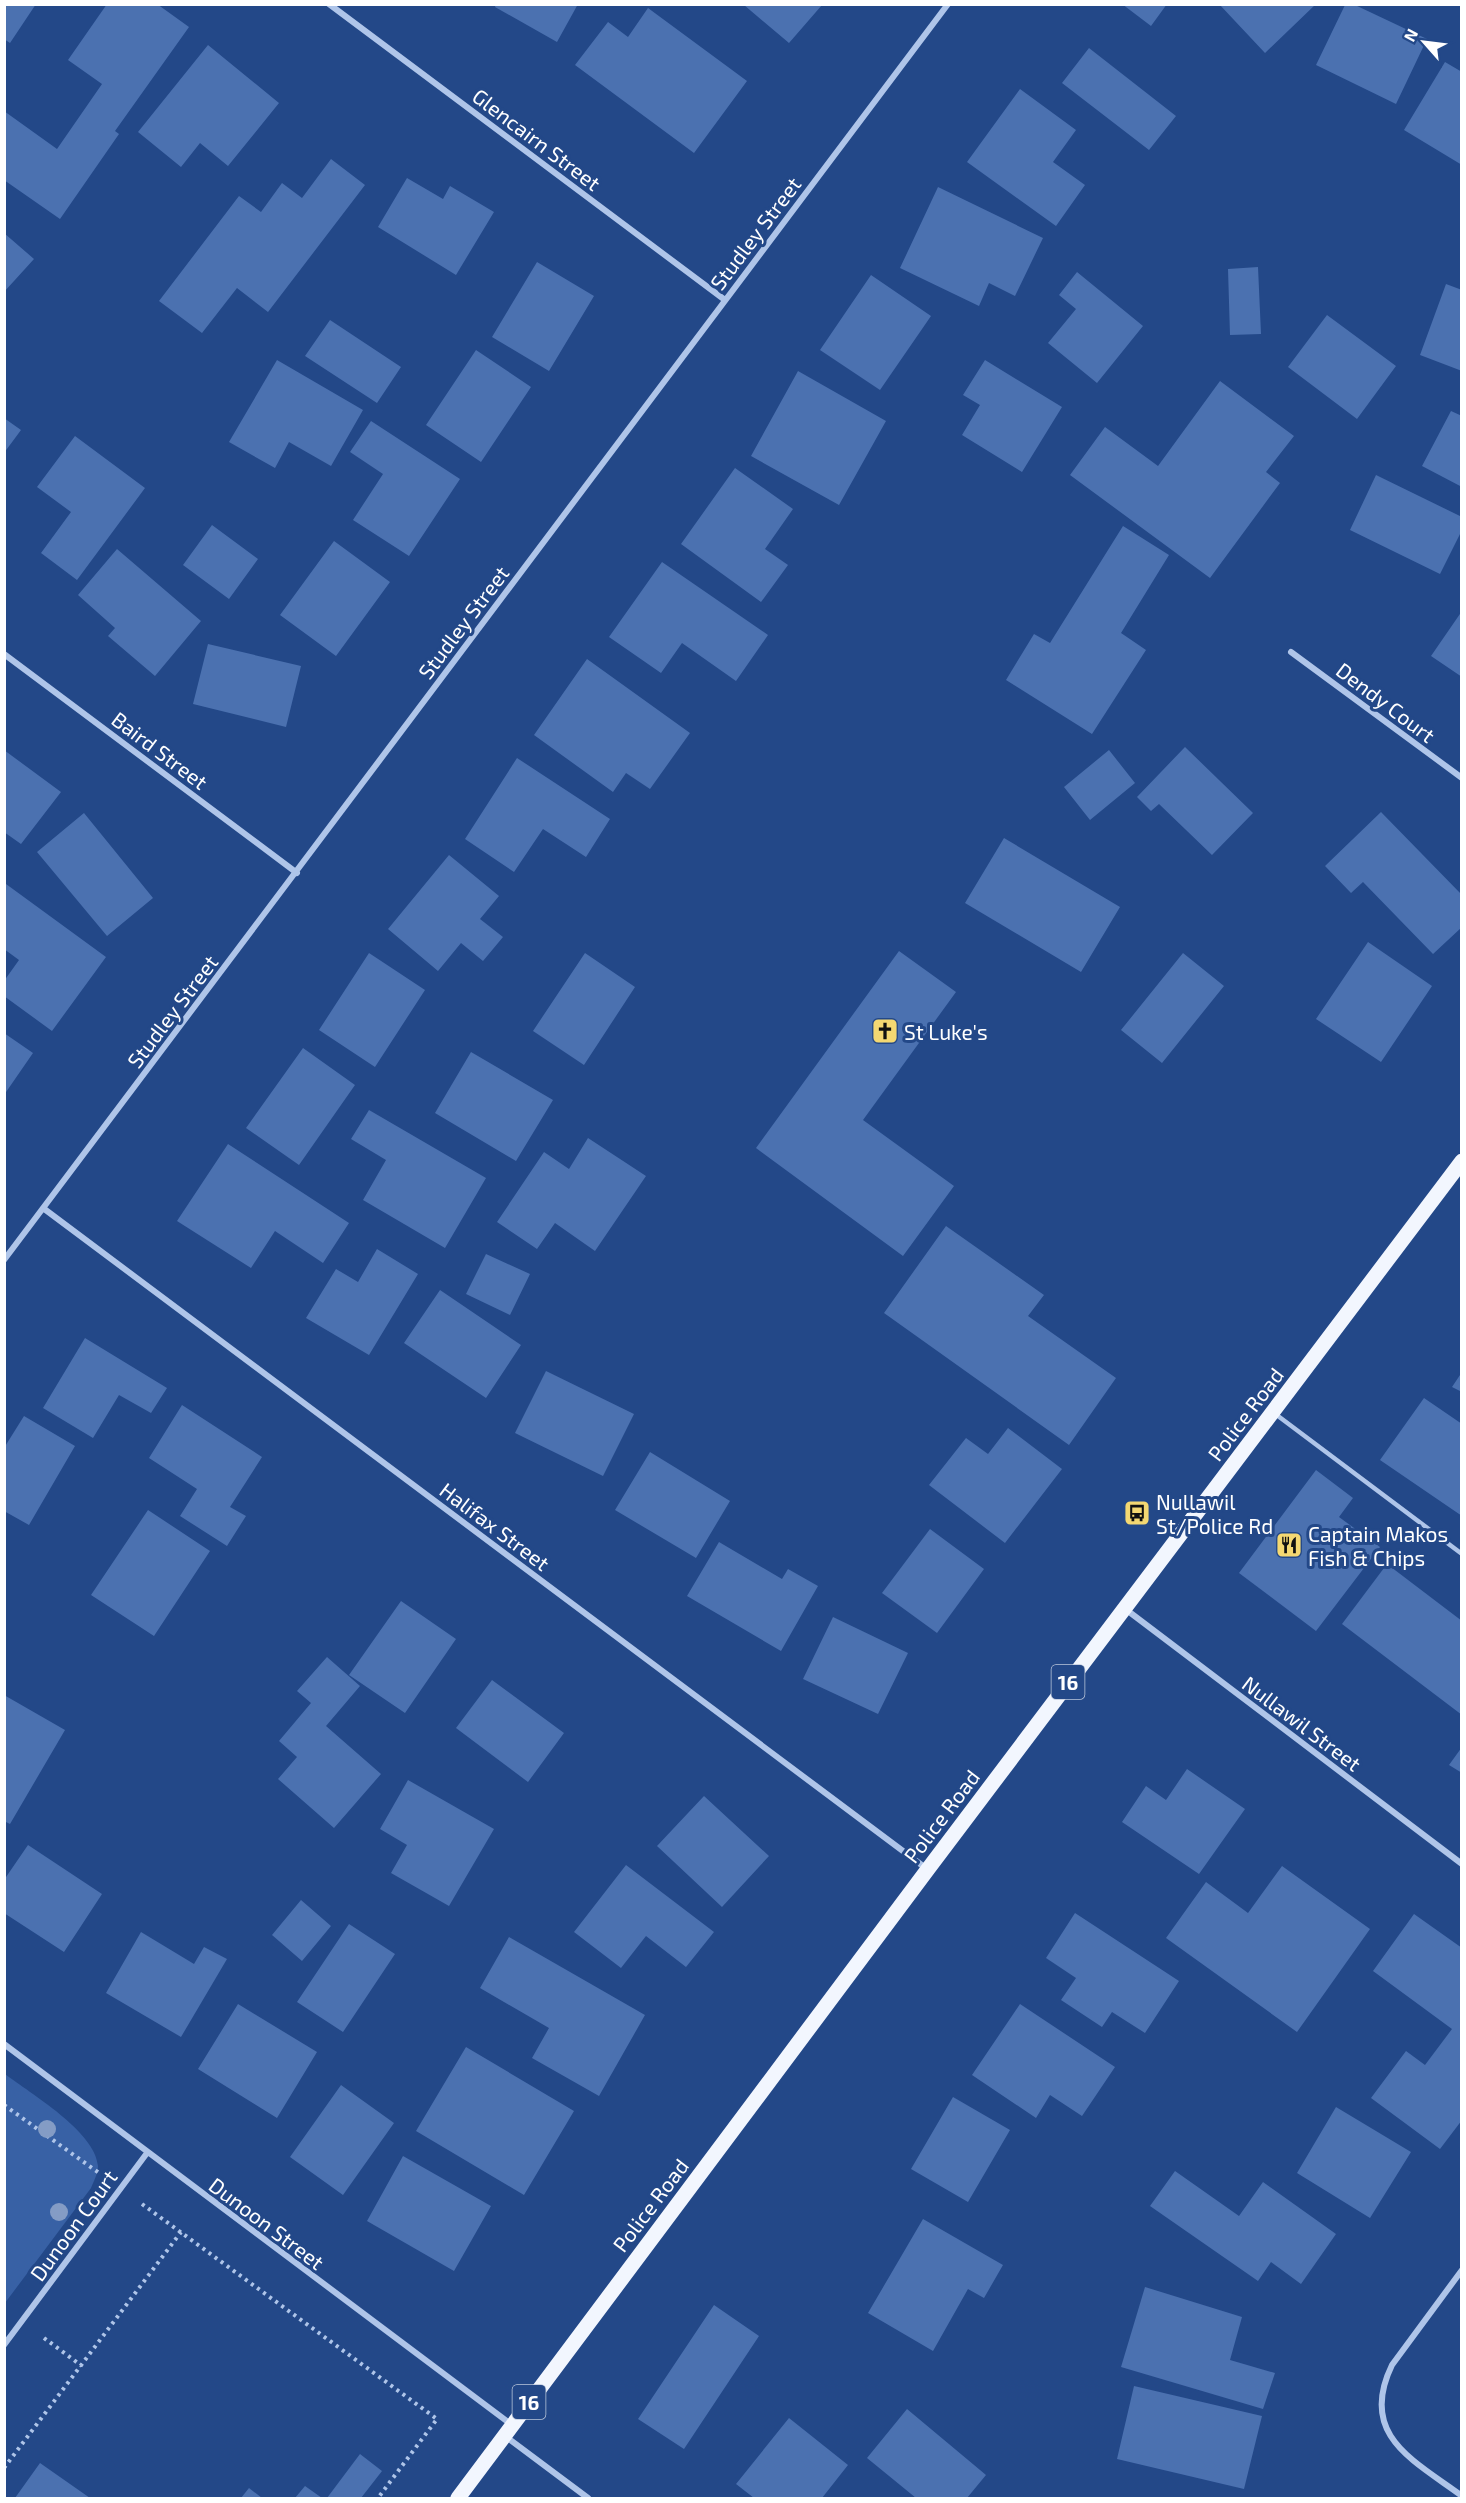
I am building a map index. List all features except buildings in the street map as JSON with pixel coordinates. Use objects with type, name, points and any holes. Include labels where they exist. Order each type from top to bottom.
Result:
[{"type":"main road","name":"Police Road","points":[[458,2499],[928,1869],[1461,1161]]},
{"type":"street","name":"Glencairn Street","points":[[329,4],[725,300]]},
{"type":"street","name":"Studley Street","points":[[4,1260],[948,4]]},
{"type":"street","name":"Dendy Court","points":[[1292,652],[1461,778]]},
{"type":"street","name":"Baird Street","points":[[4,654],[297,873]]},
{"type":"street","name":"Halifax Street","points":[[44,1208],[928,1869]]},
{"type":"street","name":"Nullawil Street","points":[[1124,1608],[1461,1864]]},
{"type":"street","name":"Dunoon Street","points":[[4,2044],[508,2431],[588,2499]]},
{"type":"street","name":"Dunoon Court","points":[[4,2345],[147,2153]]},
{"type":"street","points":[[1461,2270],[1392,2365],[1384,2381],[1380,2401],[1381,2416],[1392,2440],[1407,2455],[1461,2496]]},
{"type":"lane","points":[[1273,1412],[1461,1554]]},
{"type":"path","points":[[4,2105],[437,2419],[378,2499]]},
{"type":"path","points":[[4,2468],[181,2232]]},
{"type":"shaded area","points":[[5,2074],[74,2127],[94,2153],[98,2166],[91,2188],[5,2303]]},
{"type":"place","name":"St Luke's","points":[[885,1031]]},
{"type":"place","name":"Nullawil St/Police Rd","points":[[1137,1513]]},
{"type":"place","name":"Captain Makos Fish & Chips","points":[[1289,1545]]}]
